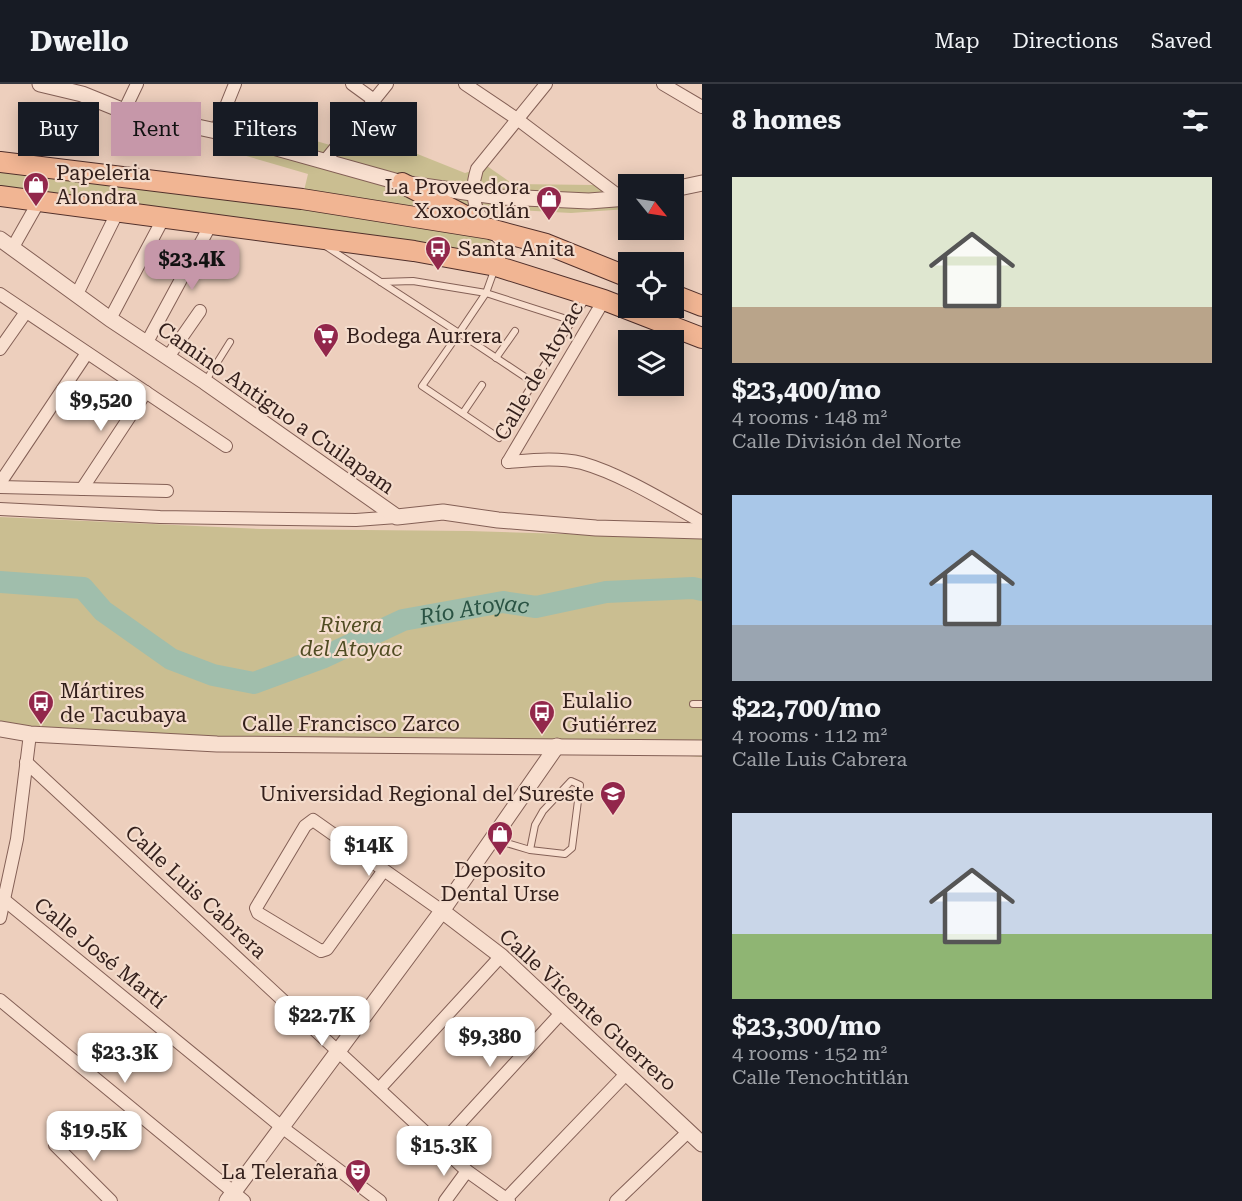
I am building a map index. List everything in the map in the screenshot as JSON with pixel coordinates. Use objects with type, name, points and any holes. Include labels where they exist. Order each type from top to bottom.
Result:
[{"type":"main road","points":[[0,162],[281,197],[490,229],[546,244],[618,273]]},
{"type":"main road","points":[[402,183],[490,229]]},
{"type":"main road","points":[[0,196],[414,251],[496,266],[596,298],[702,338]]},
{"type":"main road","points":[[684,299],[702,306]]},
{"type":"street","points":[[40,84],[83,89],[111,104]]},
{"type":"street","points":[[128,102],[137,84]]},
{"type":"street","points":[[352,84],[374,100]]},
{"type":"street","points":[[325,160],[387,84]]},
{"type":"street","points":[[465,84],[618,193]]},
{"type":"street","points":[[496,266],[503,246],[498,236],[475,208],[473,180],[477,169],[546,84]]},
{"type":"street","points":[[663,84],[702,107]]},
{"type":"street","points":[[227,102],[233,85]]},
{"type":"street","points":[[310,156],[402,183],[500,197],[589,201],[618,199]]},
{"type":"street","points":[[684,187],[702,183]]},
{"type":"street","points":[[7,243],[39,201]]},
{"type":"street","points":[[77,294],[117,213]]},
{"type":"street","points":[[110,319],[163,219]]},
{"type":"street","points":[[146,344],[211,224]]},
{"type":"street","name":"Camino Antiguo a Cuilapam","points":[[7,243],[110,319],[205,382],[397,517],[443,512],[498,520],[585,527],[702,531]]},
{"type":"street","points":[[0,294],[226,446]]},
{"type":"street","name":"Calle de Atoyac","points":[[596,298],[508,462],[543,460],[580,463],[606,472],[702,522]]},
{"type":"street","points":[[168,357],[200,311]]},
{"type":"street","points":[[0,349],[26,312]]},
{"type":"street","points":[[0,485],[87,353]]},
{"type":"street","points":[[82,489],[146,392]]},
{"type":"street","points":[[0,485],[167,491]]},
{"type":"street","points":[[0,509],[160,517],[356,520],[397,517]]},
{"type":"street","name":"Calle Francisco Zarco","points":[[0,729],[30,734],[217,744],[702,748]]},
{"type":"street","points":[[0,918],[3,884],[17,839],[30,734]]},
{"type":"street","points":[[0,1000],[234,1198],[442,911],[557,746]]},
{"type":"street","name":"Calle Luis Cabrera","points":[[26,762],[468,1171],[508,1200]]},
{"type":"street","points":[[384,870],[327,949],[321,951],[258,913],[256,908],[305,826],[313,820],[384,870],[442,911]]},
{"type":"street","name":"Calle José Martí","points":[[3,899],[283,1128],[380,1201]]},
{"type":"street","name":"Calle Vicente Guerrero","points":[[442,911],[501,956],[702,1144]]},
{"type":"street","points":[[379,1089],[501,956]]},
{"type":"street","points":[[440,1145],[562,1011]]},
{"type":"street","points":[[508,1200],[627,1073]]},
{"type":"street","points":[[616,1201],[688,1132]]},
{"type":"street","points":[[55,1145],[111,1201]]},
{"type":"street","points":[[445,1201],[468,1171]]},
{"type":"lane","points":[[311,237],[534,383]]},
{"type":"lane","points":[[496,266],[486,292],[422,386],[499,438],[573,321],[596,298]]},
{"type":"lane","points":[[381,282],[413,281],[486,292],[573,321]]},
{"type":"lane","points":[[496,358],[515,331]]},
{"type":"lane","points":[[205,382],[230,342]]},
{"type":"lane","points":[[463,413],[482,385]]},
{"type":"lane","points":[[693,704],[702,704]]},
{"type":"lane","points":[[492,838],[530,850],[565,854],[572,848],[580,784],[571,781],[543,811],[535,825],[530,850]]},
{"type":"green space","points":[[318,142],[330,145],[330,156],[417,156],[417,154],[465,173],[487,166],[513,184],[595,185],[618,202],[618,210],[571,213],[484,208],[399,210],[302,199],[308,174],[246,156],[318,156]]},
{"type":"green space","points":[[0,166],[349,213],[492,238],[487,258],[0,188]]},
{"type":"green space","name":"Rivera del Atoyac","points":[[0,517],[261,529],[469,531],[702,538],[702,757],[557,746],[357,745],[0,727]]},
{"type":"waterway","name":"Río Atoyac","points":[[0,582],[83,588],[103,611],[171,659],[213,675],[254,683],[322,658],[403,620],[503,602],[536,607],[606,592],[693,588],[702,590]]},
{"type":"place","name":"Papeleria Alondra","points":[[36,208]]},
{"type":"place","name":"La Proveedora Xoxocotlán","points":[[549,222]]},
{"type":"place","name":"Santa Anita","points":[[438,272]]},
{"type":"place","name":"Bodega Aurrera","points":[[326,359]]},
{"type":"place","name":"Mártires de Tacubaya","points":[[41,726]]},
{"type":"place","name":"Eulalio Gutiérrez","points":[[542,736]]},
{"type":"place","name":"Universidad Regional del Sureste","points":[[613,817]]},
{"type":"place","name":"Deposito Dental Urse","points":[[500,857]]},
{"type":"place","name":"La Teleraña","points":[[358,1195]]}]
